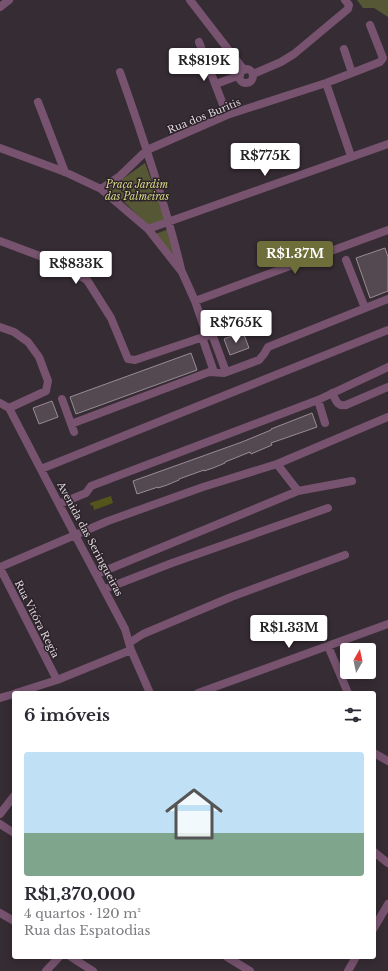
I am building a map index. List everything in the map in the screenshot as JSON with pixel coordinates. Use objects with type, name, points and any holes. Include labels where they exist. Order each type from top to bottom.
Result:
[{"type":"street","points":[[0,7],[9,0]]},
{"type":"street","points":[[190,0],[242,72]]},
{"type":"street","points":[[253,74],[281,62],[294,54],[348,9],[349,6],[345,0]]},
{"type":"street","name":"Rua dos Buritis","points":[[101,189],[120,176],[147,150],[227,115],[326,83],[380,62],[383,58],[370,25]]},
{"type":"street","points":[[198,42],[216,84],[227,115]]},
{"type":"street","points":[[344,49],[352,73]]},
{"type":"street","points":[[216,84],[248,70],[253,74]]},
{"type":"street","points":[[120,72],[170,222],[182,272],[195,301],[207,336],[214,372]]},
{"type":"street","points":[[242,72],[240,78],[245,83],[252,81],[253,74]]},
{"type":"street","points":[[326,83],[352,156]]},
{"type":"street","points":[[38,102],[65,172]]},
{"type":"street","points":[[148,229],[388,144]]},
{"type":"street","points":[[0,148],[65,172],[101,189],[148,229],[182,272]]},
{"type":"street","points":[[195,301],[388,230]]},
{"type":"street","points":[[0,241],[48,259],[87,280],[111,318],[126,357],[131,360],[135,360],[207,336]]},
{"type":"street","points":[[346,260],[365,308]]},
{"type":"street","points":[[62,399],[73,428],[209,372],[221,374],[259,360],[268,347],[388,299]]},
{"type":"street","points":[[0,327],[14,332],[28,342],[39,357],[48,381],[46,392],[9,408],[0,403]]},
{"type":"street","points":[[41,469],[388,330]]},
{"type":"street","points":[[207,336],[226,372]]},
{"type":"street","points":[[59,504],[86,493],[91,486],[318,400],[388,368]]},
{"type":"street","points":[[332,393],[338,404],[342,406],[388,387]]},
{"type":"street","points":[[318,400],[325,423]]},
{"type":"street","name":"Avenida das Seringueiras","points":[[9,408],[125,629],[130,647],[149,691]]},
{"type":"street","points":[[0,568],[108,521],[203,487],[277,464],[388,417]]},
{"type":"street","points":[[277,464],[298,491]]},
{"type":"street","points":[[97,574],[298,491],[352,481]]},
{"type":"street","points":[[105,589],[172,563],[328,508]]},
{"type":"street","points":[[21,691],[57,680],[130,647],[143,634],[231,597],[345,555]]},
{"type":"street","name":"Rua Vitóra Regia","points":[[0,568],[57,680]]},
{"type":"street","points":[[204,691],[388,624]]},
{"type":"street","points":[[328,646],[347,691]]},
{"type":"street","points":[[0,698],[12,694]]},
{"type":"street","points":[[376,753],[388,761]]},
{"type":"street","points":[[0,814],[12,799]]},
{"type":"street","points":[[0,824],[12,831]]},
{"type":"street","points":[[376,854],[388,863]]},
{"type":"street","points":[[376,925],[388,904]]},
{"type":"street","points":[[0,913],[12,921]]},
{"type":"street","points":[[46,971],[57,959]]},
{"type":"street","points":[[74,959],[94,971]]},
{"type":"street","points":[[230,959],[250,971]]},
{"type":"street","points":[[348,971],[355,959]]},
{"type":"green space","points":[[357,0],[388,0],[388,17],[374,8],[363,8]]},
{"type":"green space","name":"Praça Jardim das Palmeiras","points":[[145,163],[166,221],[149,226],[121,199],[107,190]]},
{"type":"green space","name":"Praça Jardim das Palmeiras","points":[[169,229],[177,262],[155,234]]},
{"type":"shaded area","points":[[111,496],[113,503],[94,510],[93,505],[91,506],[90,503]]},
{"type":"building","points":[[385,248],[388,257],[388,291],[370,298],[356,258]]},
{"type":"building","points":[[243,332],[249,348],[230,355],[224,339]]},
{"type":"building","points":[[191,353],[197,370],[76,414],[70,397]]},
{"type":"building","points":[[52,401],[58,417],[39,424],[33,408]]},
{"type":"building","points":[[312,413],[317,427],[271,443],[272,445],[251,454],[250,452],[213,468],[137,494],[133,481],[242,442]]}]
